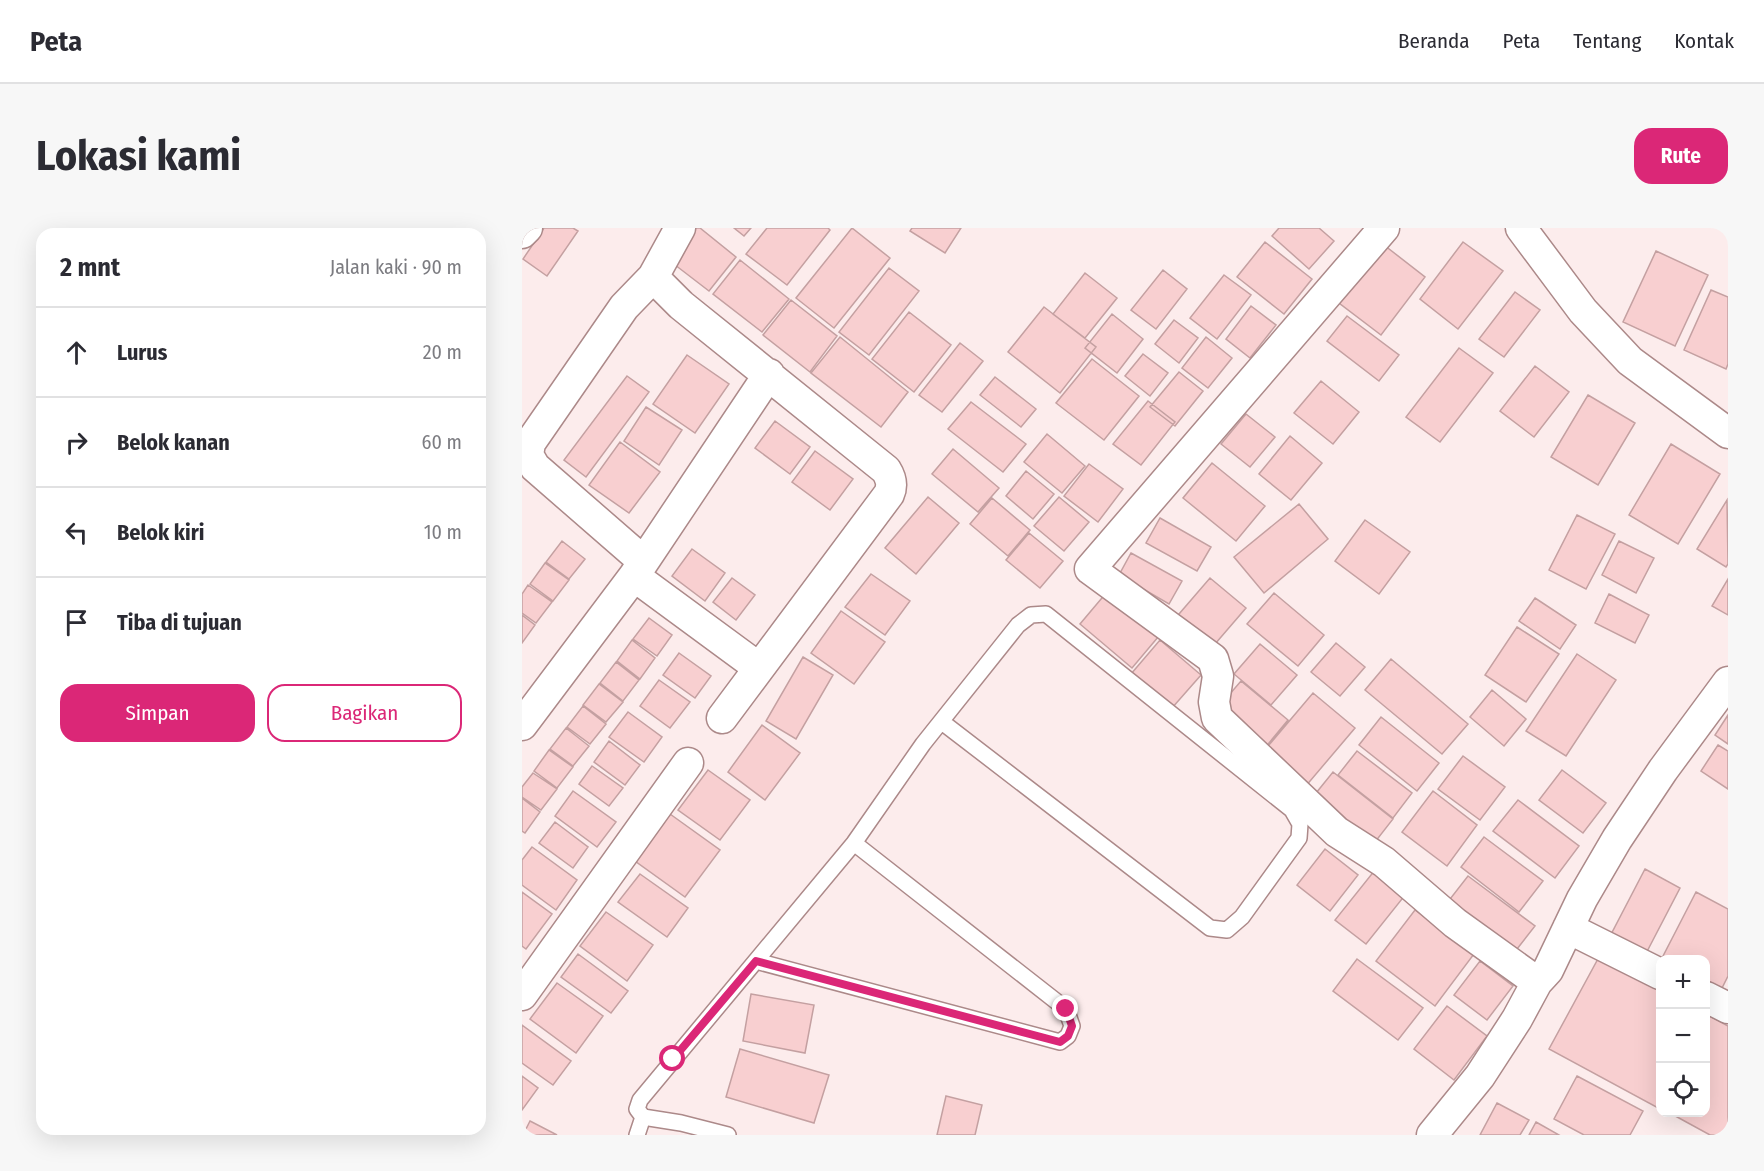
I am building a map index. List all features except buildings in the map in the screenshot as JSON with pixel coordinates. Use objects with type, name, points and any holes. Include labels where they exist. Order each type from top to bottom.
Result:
[{"type":"street","points":[[522,233],[527,228]]},
{"type":"street","points":[[680,228],[653,277],[624,307],[530,443],[528,455],[535,467],[639,569],[759,668]]},
{"type":"street","points":[[1384,228],[1090,569],[1213,659],[1218,676],[1214,702],[1217,718],[1337,832],[1384,862],[1455,923],[1537,982]]},
{"type":"street","points":[[1521,228],[1583,311],[1630,361],[1728,433]]},
{"type":"street","points":[[653,277],[681,304],[886,470],[891,479],[892,489],[889,494],[722,718]]},
{"type":"street","points":[[522,724],[639,569],[769,374]]},
{"type":"street","points":[[1432,1135],[1480,1076],[1537,982],[1548,970],[1582,899],[1617,839],[1663,770],[1728,682]]},
{"type":"street","points":[[522,995],[688,763]]},
{"type":"street","points":[[1568,928],[1656,972]]},
{"type":"street","points":[[1710,999],[1728,1008]]},
{"type":"lane","points":[[728,1135],[679,1129],[643,1117],[637,1109],[640,1101],[854,843],[923,744],[1018,626],[1031,615],[1046,614],[1293,810],[1300,824],[1299,838],[1242,917],[1227,930],[1210,928],[942,722]]},
{"type":"lane","points":[[756,961],[1060,1042],[1068,1036],[1072,1026],[1066,1009],[854,843]]},
{"type":"lane","points":[[637,1135],[643,1117]]},
{"type":"route","points":[[673,1059],[756,961],[1060,1042],[1068,1036],[1072,1026],[1066,1009]]}]
